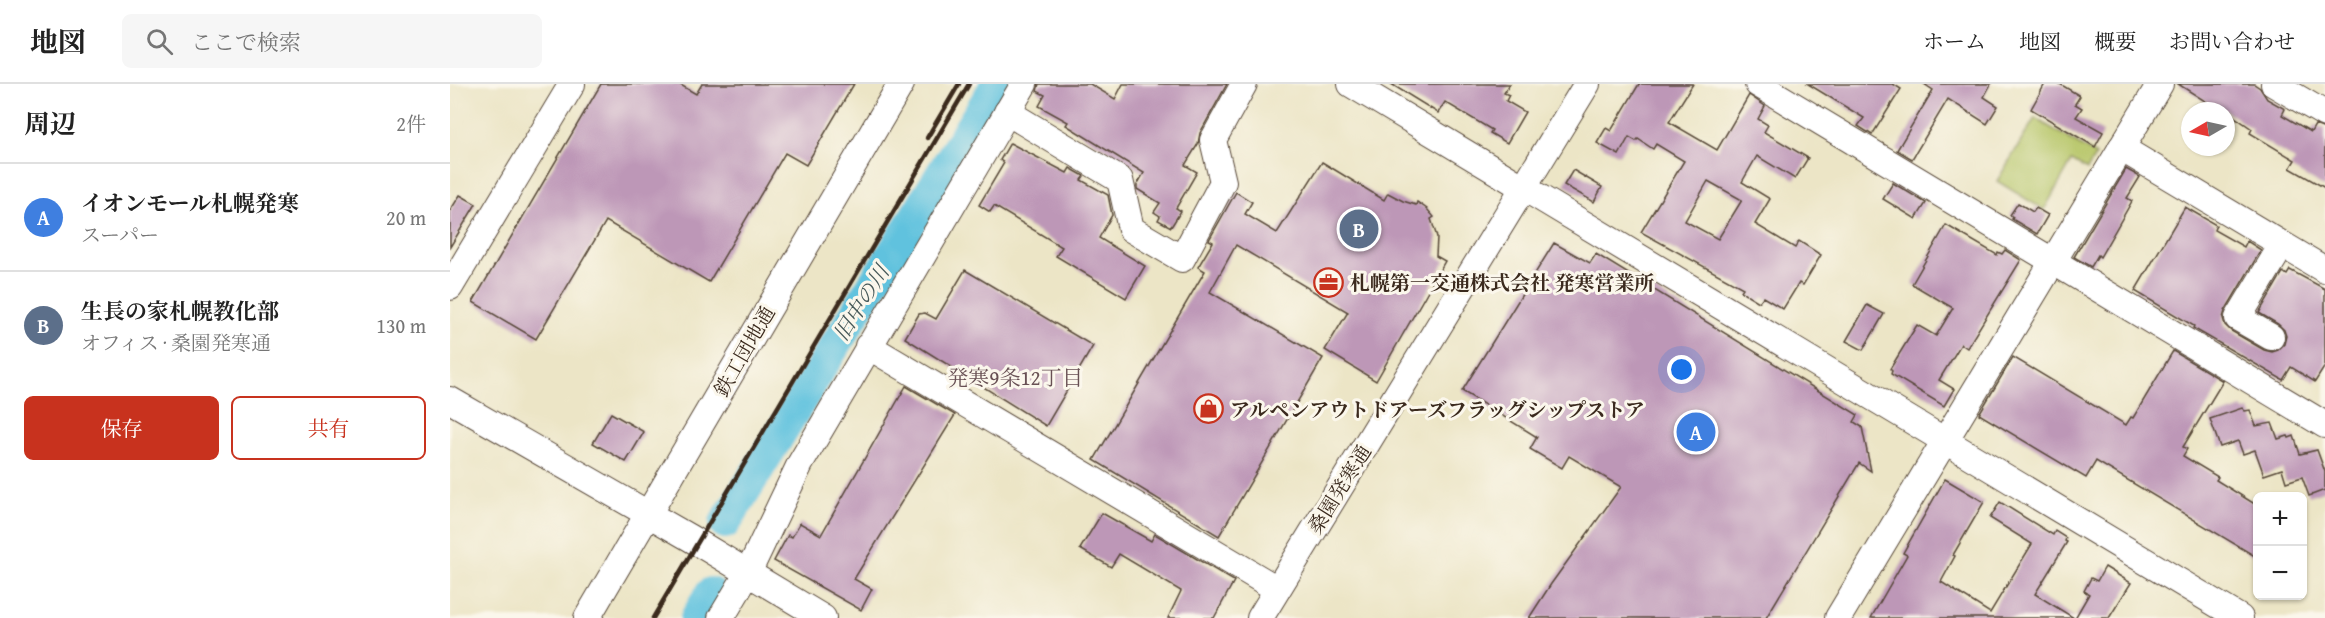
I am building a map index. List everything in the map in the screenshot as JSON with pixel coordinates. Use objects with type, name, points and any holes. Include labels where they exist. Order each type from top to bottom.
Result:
[{"type":"street","points":[[450,287],[572,84]]},
{"type":"street","name":"鉄工団地通","points":[[587,618],[901,84]]},
{"type":"street","points":[[720,618],[748,573],[801,464],[868,346],[1024,84]]},
{"type":"street","points":[[1007,112],[1120,180],[1131,229],[1182,259],[1223,183],[1214,140],[1244,84]]},
{"type":"street","points":[[1351,84],[2240,618]]},
{"type":"street","name":"桑園発寒通","points":[[1260,618],[1587,84]]},
{"type":"street","points":[[1758,84],[2325,425]]},
{"type":"street","points":[[1838,618],[2160,84]]},
{"type":"street","points":[[2274,84],[2325,114]]},
{"type":"street","points":[[2121,147],[2325,270]]},
{"type":"street","points":[[2271,337],[2238,318],[2282,245]]},
{"type":"street","points":[[868,346],[1277,589]]},
{"type":"street","points":[[450,400],[649,514],[823,618]]},
{"type":"green space","points":[[2035,118],[2096,155],[2087,170],[2072,161],[2044,210],[1997,181]]},
{"type":"building","points":[[601,84],[679,84],[696,94],[702,84],[854,84],[806,165],[785,153],[709,282],[606,221],[536,339],[473,302]]},
{"type":"building","points":[[1039,84],[1090,84],[1115,99],[1123,84],[1227,84],[1200,133],[1198,144],[1185,165],[1197,172],[1176,208],[1181,211],[1171,227],[1158,220],[1160,216],[1154,212],[1160,203],[1137,189],[1144,173],[1066,125],[1068,122],[1039,106],[1045,95],[1037,91]]},
{"type":"building","points":[[1391,84],[1510,84],[1504,93],[1509,95],[1506,101],[1525,112],[1507,143],[1490,133],[1492,130],[1445,102],[1438,113]]},
{"type":"building","points":[[1639,84],[1693,84],[1669,122],[1717,150],[1749,95],[1765,106],[1758,119],[1768,125],[1764,132],[1808,158],[1795,179],[1757,156],[1742,182],[1770,199],[1755,224],[1795,248],[1799,241],[1821,255],[1803,285],[1799,283],[1783,309],[1763,297],[1759,302],[1741,291],[1743,288],[1641,232],[1684,161],[1656,144],[1653,149],[1638,139],[1636,141],[1629,137],[1619,155],[1597,143],[1606,128],[1611,131]],"holes":[[[1708,181],[1742,200],[1718,239],[1685,221]]]},
{"type":"building","points":[[1808,84],[1893,84],[1901,89],[1872,135],[1858,126],[1864,118]]},
{"type":"building","points":[[1924,84],[1991,84],[1984,97],[1998,106],[1987,124],[1948,99],[1912,159],[1897,150],[1933,90]]},
{"type":"building","points":[[2045,84],[2060,84],[2080,96],[2075,104],[2082,108],[2076,117],[2103,132],[2095,147],[2031,109]]},
{"type":"building","points":[[2178,84],[2254,84],[2260,88],[2267,99],[2285,109],[2282,115],[2311,132],[2315,125],[2325,129],[2325,188],[2290,168],[2295,160],[2250,133],[2252,129],[2235,117],[2235,102],[2206,102]]},
{"type":"building","points":[[1010,143],[1067,173],[1070,168],[1084,176],[1081,180],[1108,195],[1112,215],[1099,238],[1145,266],[1126,298],[1056,256],[1062,247],[994,206],[990,212],[979,205],[1004,163],[1000,160]]},
{"type":"building","points":[[1322,162],[1384,200],[1388,193],[1403,201],[1416,205],[1417,202],[1427,209],[1434,217],[1431,219],[1437,237],[1436,256],[1445,261],[1376,381],[1325,350],[1348,312],[1236,245],[1210,292],[1323,358],[1219,536],[1094,460],[1205,271],[1198,267],[1213,242],[1209,240],[1236,192],[1252,202],[1245,214],[1277,233]]},
{"type":"building","points":[[2126,169],[2140,177],[2127,198],[2132,201],[2100,257],[2098,255],[2091,267],[2074,257]]},
{"type":"building","points":[[1573,170],[1602,187],[1594,202],[1564,185]]},
{"type":"building","points":[[1893,183],[1926,203],[1916,219],[1883,199]]},
{"type":"building","points":[[460,195],[476,204],[450,247],[450,211]]},
{"type":"building","points":[[2018,203],[2033,212],[2036,208],[2048,215],[2037,234],[2012,219],[2010,215]]},
{"type":"building","points":[[2185,207],[2216,225],[2214,230],[2244,247],[2247,241],[2261,250],[2225,311],[2223,318],[2225,325],[2231,331],[2264,350],[2272,352],[2278,350],[2284,344],[2286,336],[2284,330],[2259,313],[2283,272],[2287,275],[2290,270],[2325,289],[2325,366],[2315,382],[2291,367],[2283,380],[2193,328],[2194,326],[2135,291]]},
{"type":"building","points":[[1946,225],[1997,255],[1998,252],[2002,254],[2005,250],[2021,260],[1967,348],[1961,344],[1939,380],[1954,389],[1944,406],[1891,374],[1890,369],[1917,325],[1936,336],[1953,308],[1912,284]]},
{"type":"building","points":[[1554,243],[1590,263],[1596,254],[1858,415],[1854,422],[1862,427],[1871,471],[1859,463],[1766,618],[1529,618],[1621,487],[1569,456],[1562,468],[1530,449],[1537,437],[1462,391]]},
{"type":"building","points":[[965,270],[1093,346],[1046,426],[905,338],[919,314],[925,313],[936,319]]},
{"type":"building","points":[[1867,305],[1884,314],[1863,350],[1846,341]]},
{"type":"building","points":[[2173,351],[2223,381],[2183,447],[2187,449],[2183,456],[2218,477],[2216,480],[2253,503],[2253,555],[2096,461],[2086,478],[1979,414],[2013,357],[2126,425],[2131,417],[2133,418]]},
{"type":"building","points":[[906,386],[955,415],[854,579],[872,589],[861,610],[774,561],[788,535],[792,537],[800,523],[821,535]]},
{"type":"building","points":[[2242,408],[2245,411],[2250,410],[2256,426],[2272,423],[2278,439],[2294,436],[2300,454],[2317,450],[2325,472],[2325,490],[2309,496],[2302,477],[2286,482],[2282,469],[2264,475],[2255,450],[2243,454],[2238,441],[2220,447],[2210,419]]},
{"type":"building","points":[[611,413],[644,432],[626,462],[593,443]]},
{"type":"building","points":[[1945,479],[1984,502],[1953,555],[1955,556],[1941,582],[1990,613],[2032,544],[1990,518],[2000,502],[2053,535],[2055,531],[2066,538],[2067,542],[2035,594],[2074,618],[1871,618],[1907,555],[1903,553]]},
{"type":"building","points":[[1102,513],[1151,541],[1155,534],[1234,581],[1214,618],[1168,618],[1181,591],[1119,554],[1111,567],[1080,549]]},
{"type":"building","points":[[2105,567],[2131,583],[2109,618],[2075,618],[2089,594],[2084,591],[2091,578],[2097,581]]},
{"type":"waterway","name":"旧中の川","points":[[725,523],[997,84]]},
{"type":"waterway","name":"旧中の川","points":[[696,618],[711,593]]},
{"type":"railway","points":[[927,138],[959,84]]},
{"type":"railway","points":[[653,618],[969,84]]},
{"type":"place","name":"生長の家札幌教化部","points":[[1359,229]]},
{"type":"place","name":"札幌第一交通株式会社 発寒営業所","points":[[1329,282]]},
{"type":"place","name":"アルペンアウトドアーズフラッグシップストア","points":[[1209,409]]},
{"type":"place","name":"イオンモール札幌発寒","points":[[1696,432]]},
{"type":"district","name":"発寒9条12丁目","points":[[1015,377]]}]
